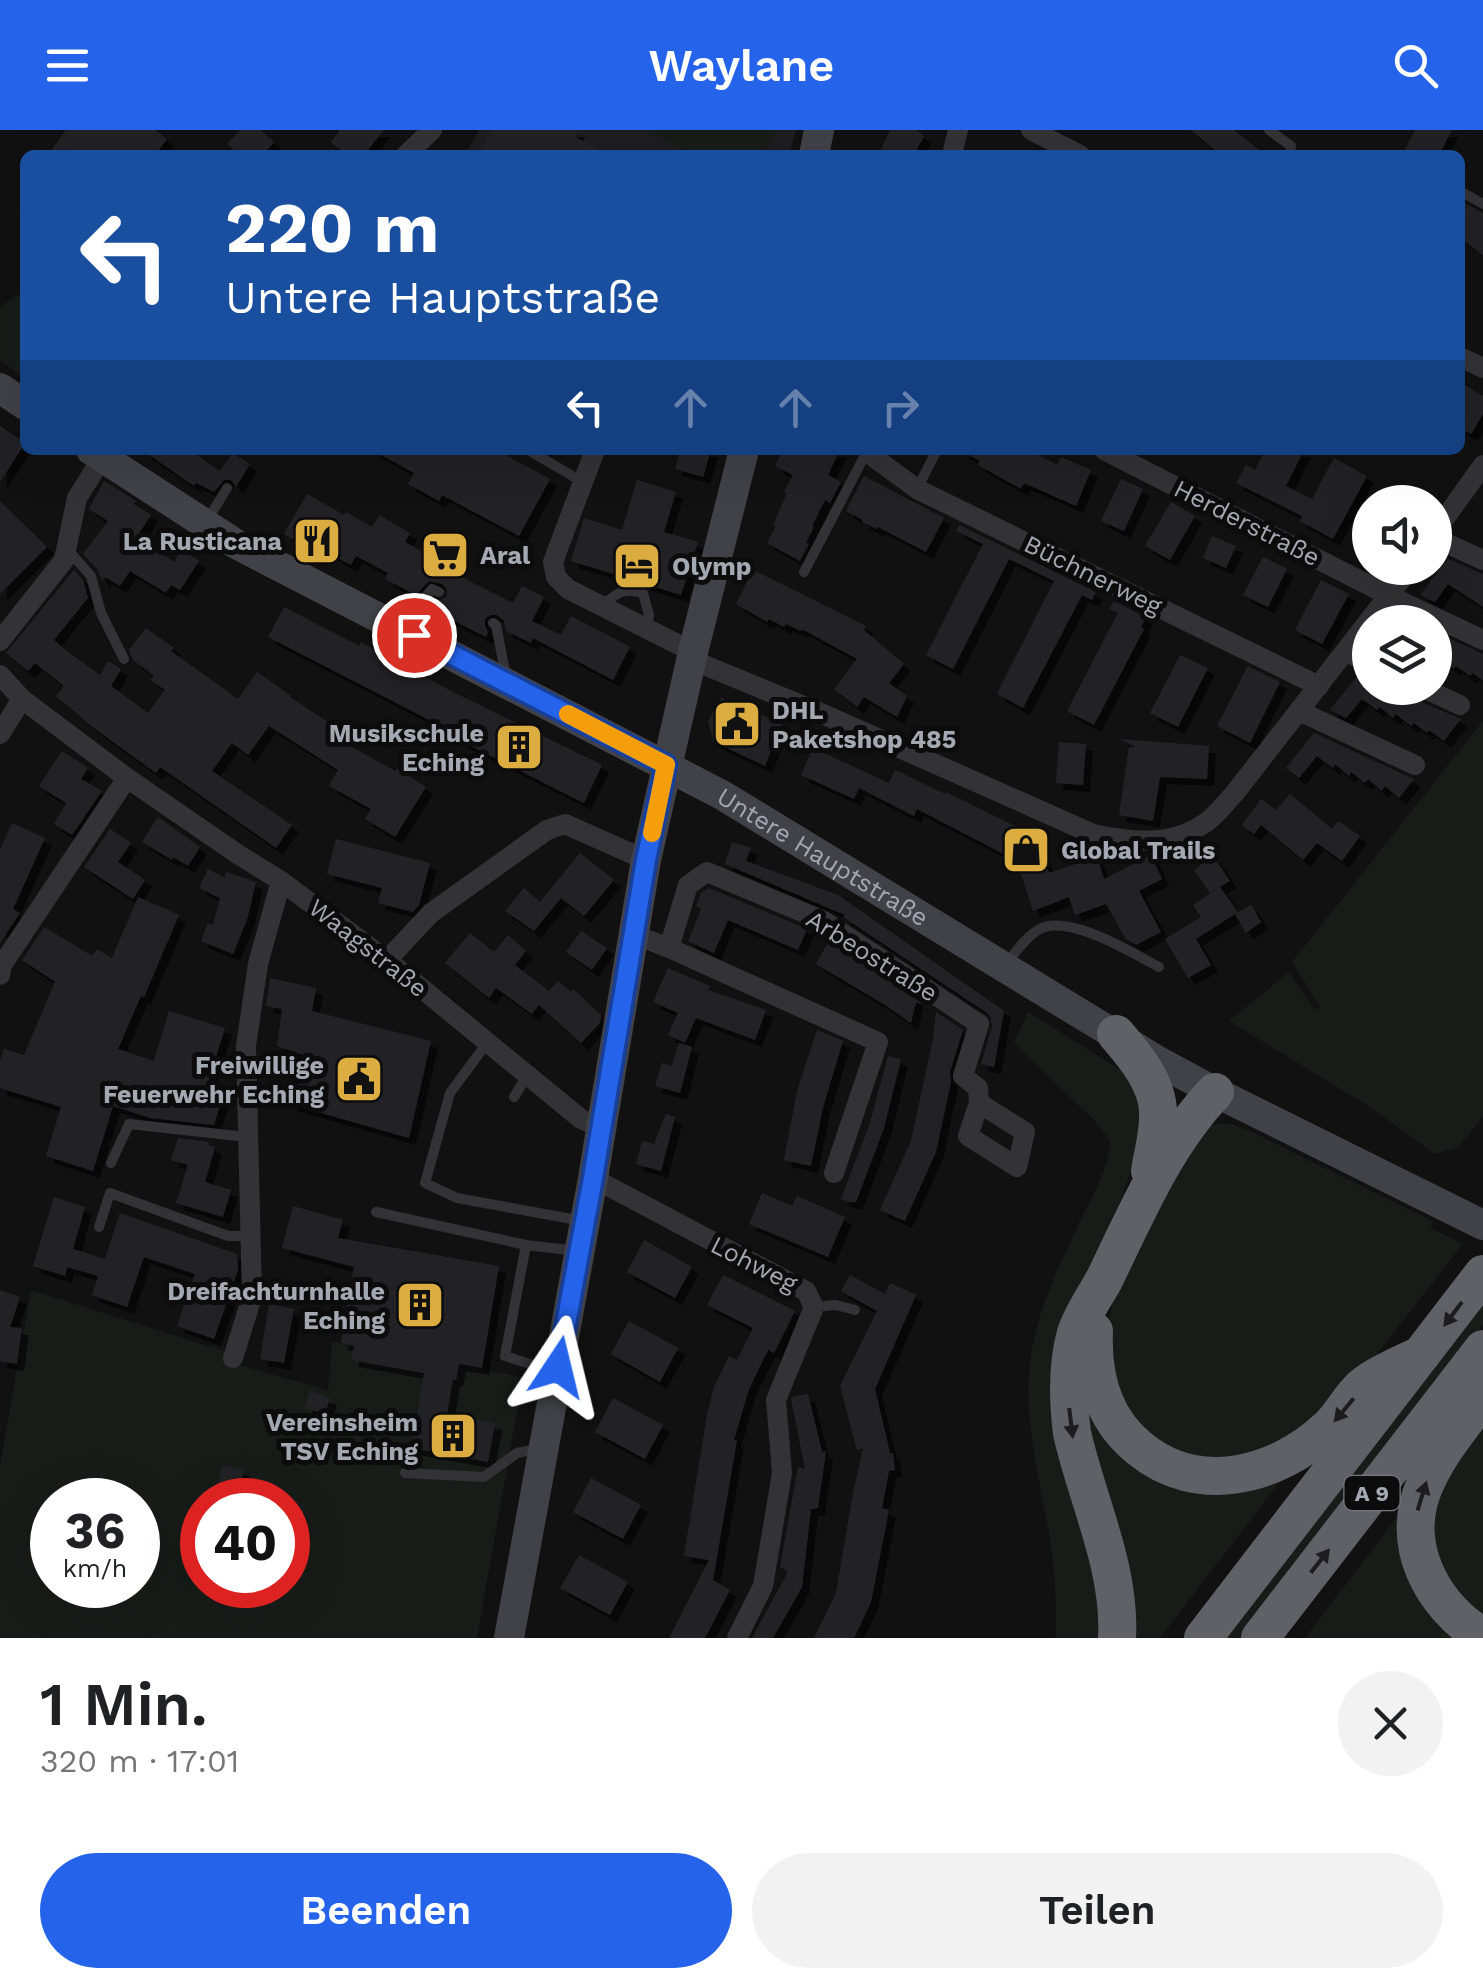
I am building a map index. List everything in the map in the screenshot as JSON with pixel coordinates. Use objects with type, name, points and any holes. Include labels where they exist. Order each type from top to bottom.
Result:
[{"type":"highway","points":[[1116,1034],[1136,1058],[1154,1092],[1158,1110],[1147,1193]]},
{"type":"highway","points":[[1116,1638],[1118,1620],[1109,1564],[1077,1456],[1069,1410],[1072,1355],[1077,1330],[1147,1193],[1208,1088],[1183,1090],[1168,1106],[1158,1127]]},
{"type":"highway","name":"A 9","points":[[1203,1638],[1483,1274]]},
{"type":"highway","points":[[1096,1296],[1092,1355],[1108,1410],[1133,1444],[1149,1456],[1190,1474],[1232,1477],[1293,1455],[1329,1428],[1366,1383],[1422,1354]]},
{"type":"highway","name":"A 9","points":[[1260,1638],[1483,1349]]},
{"type":"highway","points":[[1483,1397],[1438,1459],[1424,1485],[1415,1521],[1420,1562],[1428,1580],[1452,1614],[1483,1637]]},
{"type":"main road","name":"Untere Hauptstraße","points":[[104,455],[236,544],[722,795],[1208,1088],[1466,1217]]},
{"type":"main road","points":[[509,1638],[646,860],[743,455]]},
{"type":"street","points":[[411,150],[432,130]]},
{"type":"street","points":[[1031,130],[1068,150]]},
{"type":"street","points":[[0,642],[64,560],[77,498],[98,455]]},
{"type":"street","points":[[593,455],[553,562],[556,577],[568,590],[692,656],[1094,834],[1128,842],[1158,841],[1204,824],[1234,794],[1398,585]]},
{"type":"street","name":"Büchnerweg","points":[[874,455],[917,489],[1319,686]]},
{"type":"street","name":"Herderstraße","points":[[1114,455],[1483,640]]},
{"type":"street","points":[[1452,510],[1483,464]]},
{"type":"street","points":[[1452,544],[1483,560]]},
{"type":"street","points":[[1346,652],[1352,655]]},
{"type":"street","name":"Waagstraße","points":[[0,675],[22,698],[127,778],[281,881],[387,960],[581,1118],[601,1128]]},
{"type":"street","points":[[0,734],[22,698]]},
{"type":"street","points":[[1452,701],[1460,705]]},
{"type":"street","points":[[1299,711],[1415,764]]},
{"type":"street","points":[[0,976],[2,965],[127,778]]},
{"type":"street","points":[[387,960],[431,914],[547,830],[565,824],[646,860]]},
{"type":"street","name":"Arbeostraße","points":[[669,948],[688,885],[707,872],[824,921],[978,1024],[963,1076],[978,1088],[979,1103]]},
{"type":"street","points":[[233,1358],[252,1297],[246,1046],[258,964],[281,881]]},
{"type":"street","points":[[634,934],[878,1042],[834,1173]]},
{"type":"street","name":"Lohweg","points":[[593,1178],[806,1291],[814,1308],[776,1400],[782,1473],[763,1586],[738,1638]]},
{"type":"lane","points":[[537,455],[583,482]]},
{"type":"lane","points":[[804,572],[870,455]]},
{"type":"lane","points":[[917,489],[934,455]]},
{"type":"lane","points":[[205,524],[227,488]]},
{"type":"lane","points":[[66,548],[91,576],[101,613],[124,659]]},
{"type":"lane","points":[[382,619],[419,605],[432,588],[439,592]]},
{"type":"lane","points":[[601,606],[630,589],[643,592],[649,615],[646,629]]},
{"type":"lane","points":[[493,623],[507,683]]},
{"type":"lane","points":[[1004,966],[1042,927],[1062,924],[1094,934],[1159,967]]},
{"type":"lane","points":[[488,1043],[450,1093],[425,1182],[457,1198],[585,1221]]},
{"type":"lane","points":[[514,1097],[528,1075]]},
{"type":"lane","points":[[112,1163],[129,1124],[248,1136]]},
{"type":"lane","points":[[99,1228],[110,1193],[228,1236],[250,1236]]},
{"type":"lane","points":[[376,1212],[526,1245],[579,1251]]},
{"type":"lane","points":[[526,1245],[505,1356],[558,1367]]},
{"type":"lane","points":[[814,1308],[832,1305],[855,1310]]},
{"type":"lane","points":[[405,1473],[484,1477],[517,1453],[543,1448]]},
{"type":"shaded area","points":[[479,130],[796,130],[790,150],[468,150]]},
{"type":"shaded area","points":[[647,130],[776,130],[766,150],[683,150]]},
{"type":"shaded area","points":[[20,294],[20,376],[0,360],[0,308]]},
{"type":"shaded area","points":[[1483,721],[1483,1116],[1459,1147],[1435,1154],[1370,1107],[1229,1021],[1289,972],[1314,1009],[1321,1008],[1292,962]]},
{"type":"shaded area","points":[[1028,1012],[1121,1070],[1129,1077],[1141,1109],[1138,1148],[1122,1198],[1069,1329],[1108,1638],[1056,1638],[1053,1558],[1028,1399],[1032,1349],[1040,1315],[1104,1172],[1110,1141],[1096,1122],[1014,1043]]},
{"type":"shaded area","points":[[1220,1123],[1250,1131],[1434,1222],[1430,1228],[1463,1244],[1352,1386],[1324,1415],[1257,1459],[1171,1455],[1120,1407],[1107,1325],[1114,1298],[1182,1152],[1209,1126]]},
{"type":"shaded area","points":[[31,1290],[224,1351],[225,1361],[328,1390],[332,1342],[523,1377],[477,1638],[0,1638],[0,1465]]},
{"type":"shaded area","points":[[1483,1300],[1483,1325],[1241,1638],[1225,1638]]},
{"type":"shaded area","points":[[1084,1380],[1122,1448],[1289,1470],[1160,1638],[1125,1638],[1096,1495]]},
{"type":"shaded area","points":[[1483,1410],[1483,1629],[1458,1610],[1422,1522]]},
{"type":"shaded area","points":[[1409,1501],[1467,1638],[1305,1638]]},
{"type":"building","points":[[66,130],[155,130],[167,139],[159,150],[52,150]]},
{"type":"building","points":[[240,130],[260,130],[274,142],[267,150],[234,150],[227,144]]},
{"type":"building","points":[[340,130],[384,130],[368,150],[341,150],[331,142]]},
{"type":"building","points":[[492,130],[578,130],[575,137],[599,150],[482,150]]},
{"type":"building","points":[[890,130],[916,130],[924,136],[917,150],[881,149]]},
{"type":"building","points":[[1191,130],[1234,130],[1259,150],[1215,150]]},
{"type":"building","points":[[1415,130],[1452,130],[1442,150],[1405,150]]},
{"type":"building","points":[[1465,204],[1483,213],[1483,256],[1465,241]]},
{"type":"building","points":[[1465,385],[1483,396],[1483,414],[1471,434],[1465,431]]},
{"type":"building","points":[[0,426],[20,440],[20,451],[0,482]]},
{"type":"building","points":[[149,455],[197,455],[220,471],[231,455],[250,464],[236,487],[231,480],[224,480],[214,492],[196,483],[194,486]]},
{"type":"building","points":[[381,455],[505,455],[550,479],[519,536],[442,495],[439,501],[408,484],[414,473]]},
{"type":"building","points":[[679,455],[710,455],[703,477],[675,469]]},
{"type":"building","points":[[780,455],[838,455],[828,475],[841,482],[830,503],[825,500],[800,561],[767,543],[793,475],[775,466]]},
{"type":"building","points":[[969,455],[1038,455],[1057,465],[1061,457],[1091,470],[1076,506],[1024,483],[1021,489],[978,465],[980,461]]},
{"type":"building","points":[[1262,455],[1302,455],[1286,486],[1312,499],[1334,458],[1367,476],[1362,485],[1352,485],[1352,504],[1333,539],[1300,521],[1302,516],[1236,483],[1246,465],[1255,470]]},
{"type":"building","points":[[864,476],[944,518],[926,552],[846,511]]},
{"type":"building","points":[[1121,479],[1143,489],[1124,531],[1101,521]]},
{"type":"building","points":[[637,480],[676,492],[664,532],[698,542],[681,595],[571,561],[584,518],[622,530]]},
{"type":"building","points":[[104,481],[151,515],[136,538],[174,562],[182,550],[199,561],[180,590],[171,585],[166,593],[130,571],[120,586],[105,577],[102,581],[98,570],[83,554],[108,521],[89,509]]},
{"type":"building","points":[[307,494],[372,527],[379,515],[410,533],[405,542],[433,558],[441,542],[463,553],[453,573],[513,603],[522,586],[544,597],[532,621],[561,635],[571,616],[630,647],[613,680],[533,638],[531,643],[506,631],[504,621],[497,615],[485,619],[486,637],[430,609],[435,600],[447,596],[442,584],[429,581],[416,595],[385,579],[388,573],[356,556],[351,565],[324,550],[321,555],[284,534]]},
{"type":"building","points":[[0,501],[47,547],[0,594]]},
{"type":"building","points":[[1171,502],[1195,516],[1170,560],[1145,546]]},
{"type":"building","points":[[959,525],[1096,592],[1092,600],[1082,595],[1023,708],[997,694],[1054,581],[1009,559],[953,669],[926,655],[983,544],[956,531]]},
{"type":"building","points":[[1212,536],[1236,546],[1226,568],[1203,558]]},
{"type":"building","points":[[1263,557],[1287,569],[1268,607],[1243,595]]},
{"type":"building","points":[[1452,561],[1483,574],[1483,607],[1450,585]]},
{"type":"building","points":[[74,570],[83,580],[88,598],[54,640],[68,652],[100,675],[108,661],[121,669],[111,686],[148,713],[165,690],[150,680],[154,676],[133,660],[129,650],[146,628],[238,699],[257,672],[341,731],[336,738],[426,787],[395,837],[365,819],[371,809],[329,786],[338,770],[269,726],[248,755],[232,743],[212,771],[292,825],[276,848],[160,767],[156,773],[91,726],[56,696],[64,686],[35,663],[28,671],[6,653]]},
{"type":"building","points":[[753,570],[866,626],[864,630],[904,664],[889,683],[907,696],[897,717],[864,697],[857,707],[834,689],[857,659],[802,629],[786,624],[784,627],[769,619],[767,622],[736,604]]},
{"type":"building","points":[[1321,580],[1349,594],[1322,644],[1295,630]]},
{"type":"building","points":[[1428,585],[1447,585],[1435,602],[1420,595]]},
{"type":"building","points":[[1114,601],[1146,617],[1141,627],[1144,629],[1094,725],[1067,711],[1118,613],[1109,609]]},
{"type":"building","points":[[284,607],[602,765],[584,803],[268,637]]},
{"type":"building","points":[[1452,640],[1483,654],[1483,681],[1473,673],[1470,676],[1456,666],[1454,669]]},
{"type":"building","points":[[1180,655],[1208,668],[1178,727],[1150,713]]},
{"type":"building","points":[[1248,666],[1280,682],[1250,743],[1217,726]]},
{"type":"building","points":[[1352,683],[1352,705],[1357,705],[1346,718],[1330,710]]},
{"type":"building","points":[[721,698],[782,724],[765,766],[714,742],[708,722]]},
{"type":"building","points":[[1370,705],[1429,705],[1461,719],[1444,741],[1414,723],[1411,726],[1396,714],[1393,718],[1380,707],[1377,710]]},
{"type":"building","points":[[1314,733],[1414,779],[1399,798],[1385,786],[1382,791],[1368,779],[1365,783],[1351,772],[1349,776],[1317,756],[1299,778],[1286,768]]},
{"type":"building","points":[[1120,739],[1209,746],[1207,779],[1160,777],[1153,821],[1119,815],[1129,747],[1136,747]]},
{"type":"building","points":[[1059,742],[1086,744],[1083,785],[1056,783]]},
{"type":"building","points":[[813,748],[889,783],[895,770],[1037,837],[1049,873],[1097,857],[1104,879],[1151,855],[1162,879],[1139,891],[1161,932],[1136,945],[1126,939],[1106,904],[1075,915],[1069,897],[1033,911],[1017,861],[917,809],[914,816],[859,788],[854,799],[801,775]]},
{"type":"building","points":[[62,751],[88,768],[81,779],[102,791],[72,835],[54,824],[66,803],[39,786]]},
{"type":"building","points":[[1290,794],[1332,829],[1338,821],[1360,836],[1342,861],[1317,843],[1303,860],[1261,825],[1254,834],[1242,825],[1261,799],[1276,810]]},
{"type":"building","points":[[158,817],[200,847],[188,866],[142,842]]},
{"type":"building","points":[[12,823],[45,838],[13,909],[20,913],[0,943],[0,850]]},
{"type":"building","points":[[110,829],[131,843],[118,862],[145,880],[133,899],[84,867]]},
{"type":"building","points":[[336,839],[430,863],[419,905],[413,912],[378,903],[382,888],[327,874]]},
{"type":"building","points":[[732,842],[751,848],[746,861],[838,895],[1004,1011],[994,1067],[981,1064],[992,1027],[987,1013],[845,915],[725,864]]},
{"type":"building","points":[[580,853],[614,880],[584,916],[561,898],[534,931],[505,911],[524,888],[540,902]]},
{"type":"building","points":[[1213,856],[1230,881],[1210,893],[1194,870]]},
{"type":"building","points":[[208,869],[225,878],[226,872],[256,882],[233,954],[201,941],[208,923],[213,925],[220,898],[199,888]]},
{"type":"building","points":[[1220,887],[1238,912],[1251,905],[1261,922],[1246,933],[1235,914],[1196,939],[1211,965],[1188,978],[1165,939],[1201,917],[1193,905]]},
{"type":"building","points":[[709,888],[807,929],[798,950],[728,920],[714,953],[688,941],[701,909],[697,903],[701,893]]},
{"type":"building","points":[[138,897],[179,915],[118,1049],[154,1061],[169,1011],[225,1028],[207,1086],[224,1092],[214,1125],[150,1118],[113,1106],[93,1171],[46,1156],[61,1107],[0,1088],[0,1061],[4,1049],[24,1055],[55,982],[22,960],[44,927],[92,956],[97,949],[112,958]]},
{"type":"building","points":[[581,931],[607,948],[592,970],[566,952]]},
{"type":"building","points":[[470,933],[494,952],[508,935],[526,951],[515,965],[549,991],[558,981],[571,992],[573,989],[601,1015],[600,1023],[581,1043],[539,1005],[532,1014],[496,988],[489,998],[445,963]]},
{"type":"building","points":[[829,941],[923,1004],[916,1002],[911,1023],[816,964]]},
{"type":"building","points":[[668,968],[710,986],[708,990],[766,1010],[755,1040],[696,1018],[685,1043],[668,1035],[678,1013],[653,1002]]},
{"type":"building","name":"Freiwillige Feuerwehr Eching","points":[[270,978],[316,988],[312,1011],[431,1041],[409,1138],[290,1104],[303,1055],[277,1046],[282,1009],[266,1006]]},
{"type":"building","points":[[936,1012],[963,1030],[950,1072],[936,1152],[905,1221],[880,1210],[911,1141]]},
{"type":"building","points":[[817,1030],[843,1041],[823,1107],[811,1166],[784,1160],[797,1091]]},
{"type":"building","points":[[679,1043],[692,1047],[680,1093],[655,1086],[662,1063],[672,1066]]},
{"type":"building","points":[[888,1056],[901,1059],[884,1128],[856,1202],[850,1202],[841,1199],[870,1123]]},
{"type":"building","points":[[666,1114],[675,1117],[661,1171],[636,1164],[642,1141],[654,1144]]},
{"type":"building","points":[[178,1138],[209,1142],[215,1147],[205,1182],[231,1190],[223,1217],[176,1203],[188,1165],[171,1160]]},
{"type":"building","points":[[762,1193],[792,1206],[797,1196],[845,1217],[828,1257],[749,1224]]},
{"type":"building","points":[[54,1197],[85,1207],[73,1249],[105,1259],[120,1213],[237,1254],[238,1270],[214,1339],[177,1326],[195,1274],[144,1257],[127,1307],[92,1295],[98,1276],[67,1267],[65,1276],[33,1266]]},
{"type":"building","name":"Dreifachturnhalle Eching","points":[[293,1206],[343,1220],[338,1238],[499,1266],[482,1368],[459,1364],[447,1414],[495,1423],[488,1462],[412,1448],[424,1373],[351,1360],[354,1346],[341,1343],[354,1267],[282,1248]]},
{"type":"building","points":[[644,1240],[692,1267],[675,1298],[627,1272]]},
{"type":"building","points":[[723,1275],[795,1311],[774,1353],[768,1350],[749,1389],[734,1440],[713,1580],[730,1590],[705,1638],[669,1638],[709,1560],[684,1556],[714,1387],[729,1356],[737,1360],[753,1328],[707,1305]]},
{"type":"building","points":[[850,1275],[885,1294],[890,1283],[916,1295],[875,1389],[895,1470],[889,1471],[882,1508],[889,1510],[871,1602],[854,1638],[814,1638],[836,1593],[863,1448],[857,1450],[840,1386],[877,1311],[841,1291]]},
{"type":"building","points":[[0,1290],[20,1297],[10,1327],[22,1328],[17,1364],[0,1361]]},
{"type":"building","points":[[269,1304],[294,1309],[284,1363],[260,1359]]},
{"type":"building","points":[[629,1321],[678,1348],[660,1382],[611,1354]]},
{"type":"building","points":[[310,1392],[330,1398],[325,1414],[305,1408]]},
{"type":"building","points":[[808,1394],[822,1452],[826,1451],[818,1508],[811,1509],[802,1587],[773,1638],[752,1638],[788,1572],[780,1567],[798,1467],[805,1469],[791,1399]]},
{"type":"building","points":[[613,1398],[663,1425],[645,1459],[595,1432]]},
{"type":"building","points":[[222,1466],[243,1469],[242,1478],[220,1478]]},
{"type":"building","points":[[591,1478],[641,1505],[623,1539],[573,1512]]},
{"type":"building","points":[[579,1555],[628,1582],[610,1615],[560,1588]]},
{"type":"slow traffic","points":[[568,714],[666,765],[652,833]]},
{"type":"place","name":"La Rusticana","points":[[317,541]]},
{"type":"place","name":"Aral","points":[[445,555]]},
{"type":"place","name":"Olymp","points":[[637,566]]},
{"type":"place","name":"DHL Paketshop 485","points":[[737,724]]},
{"type":"place","name":"Musikschule Eching","points":[[519,747]]},
{"type":"place","name":"Global Trails","points":[[1026,850]]},
{"type":"place","name":"Freiwillige Feuerwehr Eching","points":[[359,1079]]},
{"type":"place","name":"Dreifachturnhalle Eching","points":[[420,1305]]},
{"type":"place","name":"Vereinsheim TSV Eching","points":[[453,1436]]},
{"type":"route","points":[[414,635],[666,765],[558,1367]]}]
